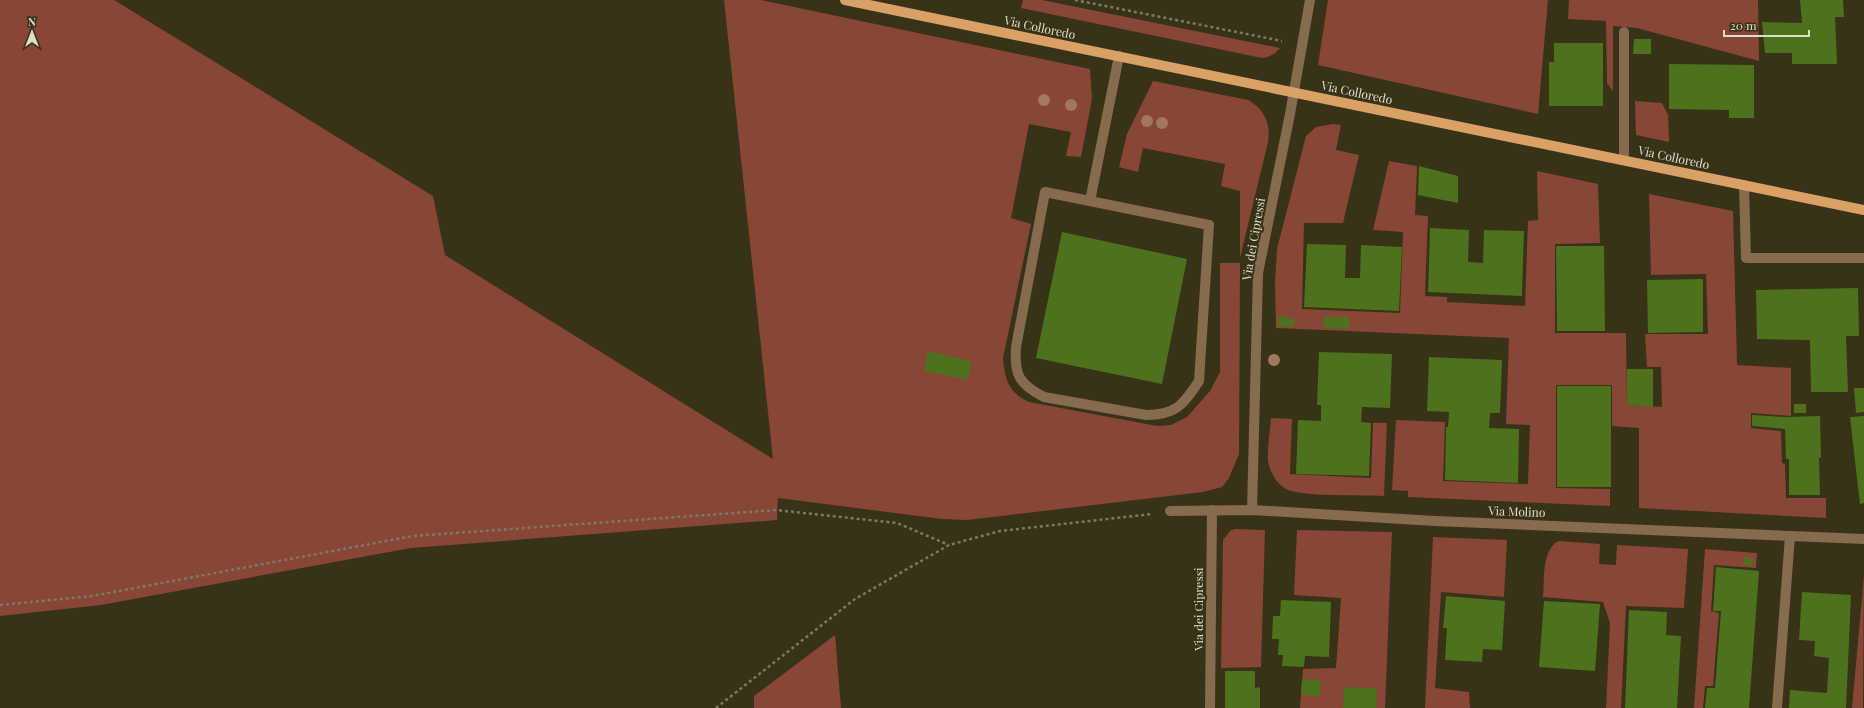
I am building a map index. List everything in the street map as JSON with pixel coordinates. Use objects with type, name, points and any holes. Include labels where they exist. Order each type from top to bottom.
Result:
[{"type":"main road","name":"Via Colloredo","points":[[845,0],[1864,210]]},
{"type":"street","name":"Via dei Cipressi","points":[[1252,510],[1258,273],[1294,92],[1310,0]]},
{"type":"street","points":[[1624,32],[1624,160]]},
{"type":"street","points":[[1090,201],[1119,56]]},
{"type":"street","points":[[1744,185],[1746,258],[1864,258]]},
{"type":"street","points":[[1045,192],[1090,201],[1208,225],[1199,381],[1189,396],[1178,408],[1163,415],[1146,415],[1044,397],[1029,389],[1019,378],[1015,364],[1016,347],[1045,192]]},
{"type":"street","name":"Via dei Cipressi","points":[[1210,708],[1212,510]]},
{"type":"street","name":"Via Molino","points":[[1170,512],[1252,510],[1443,521],[1864,538]]},
{"type":"street","points":[[1777,708],[1790,536]]},
{"type":"path","points":[[1075,0],[1302,45]]},
{"type":"path","points":[[0,605],[92,596],[413,536],[776,510],[897,523],[949,545]]},
{"type":"path","points":[[716,708],[855,599],[949,545],[1000,531],[1170,512]]},
{"type":"shaded area","points":[[0,0],[114,0],[433,196],[445,255],[773,459],[724,0],[761,0],[1090,69],[1092,99],[1081,157],[1066,156],[1071,132],[1029,124],[1011,218],[1031,224],[1003,358],[1007,379],[1016,394],[1029,402],[1157,426],[1171,425],[1187,417],[1210,391],[1220,372],[1220,263],[1240,263],[1239,454],[1229,478],[1222,487],[1203,492],[967,520],[942,519],[778,498],[777,520],[411,548],[101,605],[0,616]]},
{"type":"shaded area","points":[[1023,0],[1042,0],[1280,48],[1272,55],[1262,58],[1021,8]]},
{"type":"shaded area","points":[[1328,0],[1548,0],[1538,114],[1318,65]]},
{"type":"shaded area","points":[[1569,0],[1758,0],[1759,61],[1637,28],[1613,26],[1613,91],[1607,83],[1606,21],[1568,19]]},
{"type":"shaded area","points":[[1153,81],[1248,100],[1262,112],[1265,117],[1269,135],[1268,142],[1240,258],[1240,191],[1221,186],[1225,164],[1143,148],[1138,172],[1119,167],[1127,134]]},
{"type":"shaded area","points":[[1635,101],[1662,103],[1668,115],[1669,142],[1636,135]]},
{"type":"shaded area","points":[[1333,124],[1341,125],[1336,150],[1359,155],[1343,223],[1304,223],[1302,309],[1400,313],[1403,232],[1373,230],[1389,161],[1417,166],[1415,215],[1428,216],[1425,296],[1447,297],[1447,302],[1525,306],[1528,221],[1538,220],[1537,171],[1598,184],[1600,243],[1555,244],[1555,333],[1626,333],[1627,405],[1662,407],[1661,367],[1647,367],[1645,334],[1708,334],[1706,274],[1651,275],[1649,194],[1733,211],[1737,365],[1791,368],[1791,416],[1751,413],[1751,428],[1781,431],[1782,463],[1785,464],[1786,498],[1826,498],[1826,518],[1639,508],[1639,428],[1612,426],[1612,385],[1556,385],[1556,488],[1610,489],[1610,506],[1408,497],[1408,491],[1392,490],[1396,420],[1445,422],[1443,481],[1528,484],[1530,425],[1506,424],[1509,338],[1276,328],[1275,282],[1277,249],[1306,136],[1316,127]]},
{"type":"shaded area","points":[[1271,418],[1292,419],[1290,474],[1371,478],[1373,423],[1387,423],[1384,496],[1304,493],[1293,492],[1286,489],[1279,484],[1274,477],[1268,461]]},
{"type":"shaded area","points":[[1235,529],[1265,530],[1261,667],[1221,668],[1223,540],[1230,531]]},
{"type":"shaded area","points":[[1297,530],[1392,532],[1385,708],[1300,708],[1303,669],[1336,668],[1341,598],[1294,595]]},
{"type":"shaded area","points":[[1433,537],[1507,540],[1504,597],[1441,592],[1435,688],[1469,692],[1470,708],[1425,708]]},
{"type":"shaded area","points":[[1558,541],[1600,544],[1599,564],[1616,565],[1617,545],[1688,549],[1684,608],[1626,606],[1621,708],[1606,708],[1610,623],[1603,602],[1543,597],[1546,559],[1553,546]]},
{"type":"shaded area","points":[[1705,549],[1757,553],[1756,568],[1714,565],[1711,611],[1719,613],[1713,686],[1705,686],[1703,708],[1694,708]]},
{"type":"shaded area","points":[[1864,576],[1863,708],[1852,708]]},
{"type":"shaded area","points":[[835,635],[841,708],[754,708],[754,696]]},
{"type":"building","points":[[1800,0],[1843,0],[1844,17],[1835,17],[1837,64],[1792,64],[1792,53],[1765,53],[1762,22],[1802,23]]},
{"type":"building","points":[[1634,39],[1651,39],[1651,54],[1633,54]]},
{"type":"building","points":[[1554,43],[1603,43],[1603,106],[1549,106],[1549,62],[1554,62]]},
{"type":"building","points":[[1669,64],[1754,65],[1754,118],[1729,118],[1729,110],[1669,109]]},
{"type":"building","points":[[1419,166],[1458,176],[1458,203],[1418,195]]},
{"type":"building","points":[[1430,228],[1469,230],[1468,262],[1483,263],[1484,230],[1524,231],[1522,296],[1428,292]]},
{"type":"building","points":[[1062,232],[1187,259],[1162,384],[1036,358]]},
{"type":"building","points":[[1307,244],[1346,245],[1345,278],[1360,278],[1361,245],[1402,247],[1399,311],[1304,307]]},
{"type":"building","points":[[1556,246],[1604,246],[1605,331],[1557,331]]},
{"type":"building","points":[[1703,279],[1703,332],[1648,333],[1647,280]]},
{"type":"building","points":[[1858,288],[1859,336],[1846,336],[1848,392],[1811,392],[1810,340],[1757,339],[1756,290]]},
{"type":"building","points":[[1278,316],[1294,319],[1294,327],[1278,326]]},
{"type":"building","points":[[1324,317],[1349,317],[1349,329],[1324,328]]},
{"type":"building","points":[[928,351],[971,361],[968,380],[924,371]]},
{"type":"building","points":[[1319,352],[1392,354],[1390,408],[1362,407],[1361,422],[1371,423],[1369,476],[1296,474],[1298,420],[1321,421],[1321,405],[1317,405]]},
{"type":"building","points":[[1429,357],[1502,360],[1500,413],[1490,413],[1489,428],[1519,429],[1518,483],[1445,480],[1446,427],[1448,427],[1449,412],[1427,411]]},
{"type":"building","points":[[1627,369],[1653,369],[1653,407],[1627,405]]},
{"type":"building","points":[[1557,386],[1611,386],[1611,487],[1557,487]]},
{"type":"building","points":[[1854,388],[1864,388],[1864,412],[1856,413]]},
{"type":"building","points":[[1794,404],[1806,404],[1806,413],[1794,413]]},
{"type":"building","points":[[1752,415],[1785,417],[1820,416],[1820,495],[1789,495],[1789,459],[1786,459],[1785,429],[1752,426]]},
{"type":"building","points":[[1864,416],[1864,503],[1860,504],[1850,417]]},
{"type":"building","points":[[1744,557],[1753,558],[1752,566],[1744,565]]},
{"type":"building","points":[[1716,567],[1759,571],[1749,708],[1705,708],[1707,688],[1715,688],[1721,611],[1713,611]]},
{"type":"building","points":[[1802,592],[1851,595],[1846,708],[1789,708],[1790,690],[1827,693],[1829,658],[1814,656],[1815,641],[1799,640]]},
{"type":"building","points":[[1446,596],[1505,601],[1502,650],[1483,649],[1482,662],[1445,660],[1447,628],[1443,628]]},
{"type":"building","points":[[1281,600],[1331,602],[1329,657],[1305,656],[1304,667],[1282,666],[1283,655],[1278,655],[1279,639],[1272,639],[1273,616],[1280,616]]},
{"type":"building","points":[[1544,601],[1600,604],[1595,671],[1539,667]]},
{"type":"building","points":[[1629,610],[1667,612],[1666,635],[1681,636],[1677,708],[1625,708]]},
{"type":"building","points":[[1225,671],[1255,671],[1255,688],[1260,687],[1260,708],[1225,708]]},
{"type":"building","points":[[1302,679],[1320,680],[1320,696],[1301,695]]},
{"type":"building","points":[[1344,687],[1377,688],[1376,708],[1343,708]]}]
